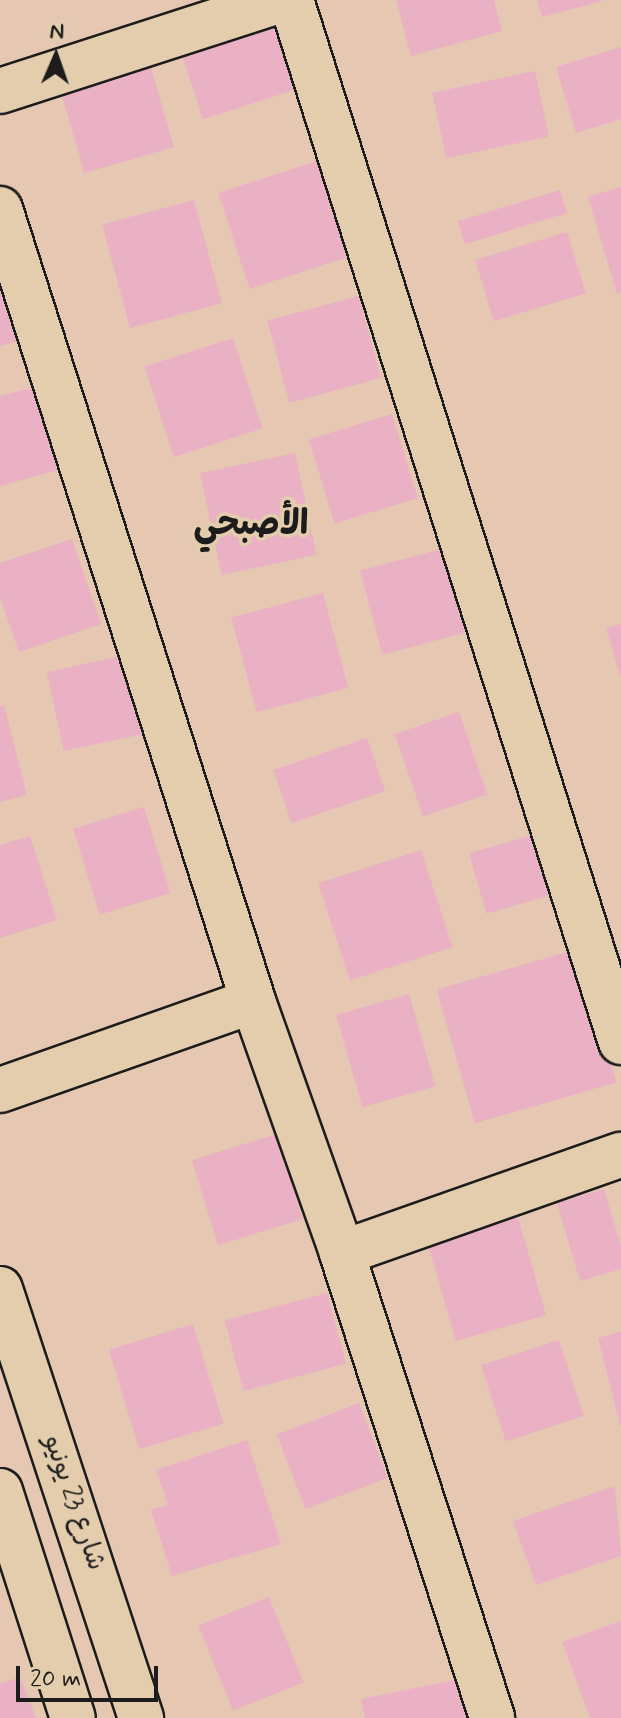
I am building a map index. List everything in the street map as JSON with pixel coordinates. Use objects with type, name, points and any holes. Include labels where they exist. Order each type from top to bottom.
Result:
[{"type":"street","points":[[0,91],[281,0]]},
{"type":"street","points":[[291,0],[621,1042]]},
{"type":"street","points":[[0,209],[253,1001],[342,1253],[492,1718]]},
{"type":"street","points":[[0,1090],[253,1001]]},
{"type":"street","points":[[342,1253],[621,1155]]},
{"type":"street","name":"شارع 23 يونيو","points":[[0,1289],[141,1718]]},
{"type":"street","points":[[0,1491],[73,1718]]},
{"type":"building","points":[[396,0],[494,0],[502,31],[411,56]]},
{"type":"building","points":[[537,0],[602,0],[602,1],[542,17]]},
{"type":"building","points":[[278,11],[303,87],[203,120],[178,43]]},
{"type":"building","points":[[621,47],[621,119],[576,133],[556,67]]},
{"type":"building","points":[[147,54],[174,147],[84,173],[58,80]]},
{"type":"building","points":[[535,71],[549,137],[446,158],[432,93]]},
{"type":"building","points":[[323,159],[354,255],[250,289],[218,193]]},
{"type":"building","points":[[621,187],[621,293],[617,294],[588,197]]},
{"type":"building","points":[[560,190],[567,213],[465,244],[458,221]]},
{"type":"building","points":[[194,200],[222,303],[130,328],[102,225]]},
{"type":"building","points":[[567,232],[586,293],[494,321],[475,260]]},
{"type":"building","points":[[0,285],[19,341],[0,346]]},
{"type":"building","points":[[359,296],[381,378],[289,403],[267,321]]},
{"type":"building","points":[[233,338],[262,428],[174,457],[145,367]]},
{"type":"building","points":[[35,387],[58,470],[0,486],[0,396]]},
{"type":"building","points":[[392,414],[418,498],[335,524],[309,439]]},
{"type":"building","points":[[295,453],[317,555],[222,575],[200,473]]},
{"type":"building","points":[[72,539],[101,624],[19,652],[0,598],[0,563]]},
{"type":"building","points":[[445,548],[468,632],[383,655],[360,571]]},
{"type":"building","points":[[323,593],[348,688],[257,712],[231,618]]},
{"type":"building","points":[[621,624],[621,676],[620,676],[606,628]]},
{"type":"building","points":[[131,654],[148,733],[64,751],[47,672]]},
{"type":"building","points":[[4,705],[27,795],[0,802],[0,706]]},
{"type":"building","points":[[459,712],[487,794],[423,816],[395,734]]},
{"type":"building","points":[[367,738],[385,791],[292,823],[273,770]]},
{"type":"building","points":[[144,807],[170,893],[100,915],[73,829]]},
{"type":"building","points":[[543,832],[560,893],[486,914],[469,853]]},
{"type":"building","points":[[30,836],[57,920],[0,938],[0,845]]},
{"type":"building","points":[[421,850],[453,947],[350,980],[318,883]]},
{"type":"building","points":[[578,949],[616,1083],[475,1123],[437,990]]},
{"type":"building","points":[[409,994],[435,1086],[362,1107],[336,1015]]},
{"type":"building","points":[[277,1134],[303,1219],[218,1245],[192,1160]]},
{"type":"building","points":[[604,1189],[621,1246],[621,1269],[580,1281],[557,1203]]},
{"type":"building","points":[[518,1217],[546,1315],[456,1341],[428,1243]]},
{"type":"building","points":[[327,1293],[346,1364],[244,1391],[225,1320]]},
{"type":"building","points":[[193,1324],[223,1423],[139,1449],[109,1350]]},
{"type":"building","points":[[621,1332],[621,1425],[620,1425],[598,1338]]},
{"type":"building","points":[[559,1340],[584,1416],[506,1441],[481,1365]]},
{"type":"building","points":[[359,1403],[388,1478],[306,1509],[277,1435]]},
{"type":"building","points":[[247,1440],[281,1544],[172,1576],[151,1510],[168,1505],[156,1470]]},
{"type":"building","points":[[615,1486],[621,1556],[536,1585],[513,1521]]},
{"type":"building","points":[[269,1597],[303,1682],[233,1711],[199,1625]]},
{"type":"building","points":[[621,1621],[621,1718],[590,1718],[562,1642]]},
{"type":"building","points":[[20,1677],[36,1718],[0,1718],[0,1684]]},
{"type":"building","points":[[464,1678],[473,1718],[365,1718],[361,1699]]},
{"type":"district","name":"الأصبحي","points":[[251,525]]}]
